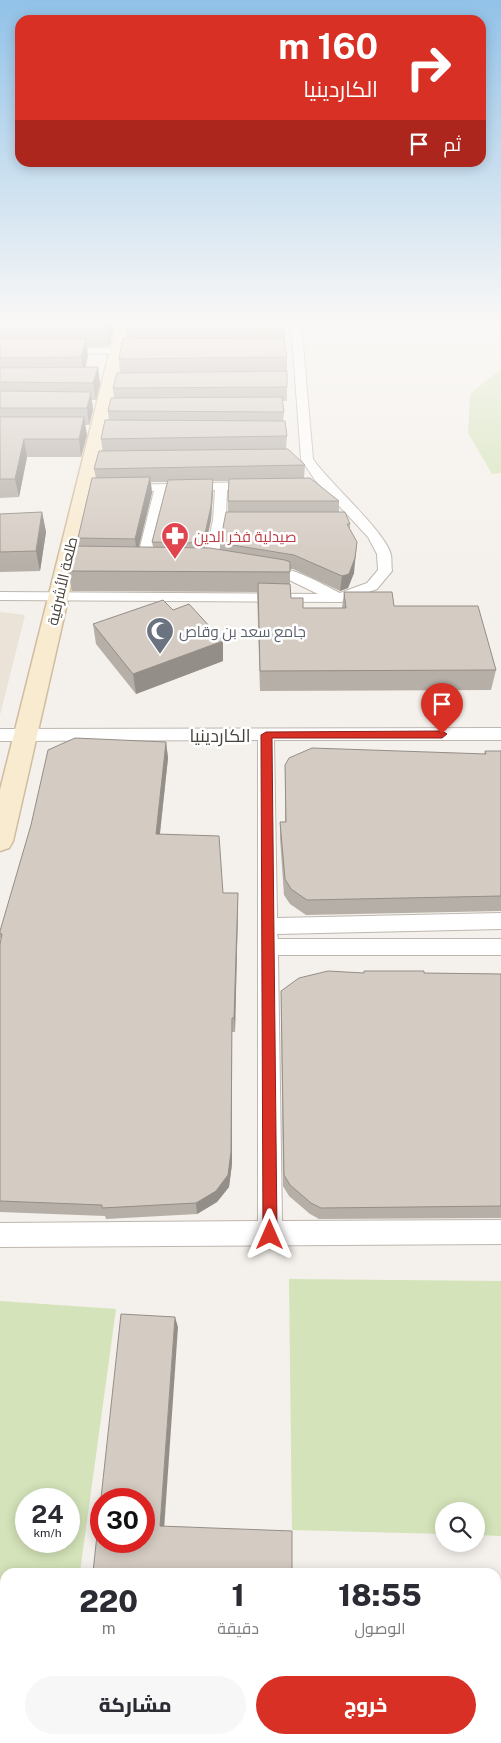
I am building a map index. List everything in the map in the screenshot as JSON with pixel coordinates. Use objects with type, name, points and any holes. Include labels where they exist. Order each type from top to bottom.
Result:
[{"type":"main road","name":"طلعة الأشرفية","points":[[0,841],[66,560],[89,488],[96,459],[98,431],[105,403]]},
{"type":"street","points":[[0,596],[341,598],[361,593],[378,584],[386,573],[387,561],[381,546],[370,531],[324,485],[302,457],[297,403]]},
{"type":"street","points":[[306,485],[324,485]]},
{"type":"street","points":[[113,488],[268,486]]},
{"type":"street","points":[[211,562],[219,520],[221,487]]},
{"type":"street","points":[[129,559],[149,560],[161,488]]},
{"type":"street","points":[[219,520],[258,520]]},
{"type":"street","points":[[338,520],[358,520]]},
{"type":"street","points":[[66,560],[85,560]]},
{"type":"street","points":[[250,568],[288,574],[341,598]]},
{"type":"street","name":"الكاردينيا","points":[[0,735],[501,734]]},
{"type":"street","points":[[266,735],[270,1235]]},
{"type":"street","points":[[267,926],[501,921]]},
{"type":"street","points":[[268,947],[501,947]]},
{"type":"street","points":[[0,1235],[270,1235],[501,1232]]},
{"type":"shaded area","points":[[0,612],[25,615],[0,715]]},
{"type":"green space","points":[[470,403],[501,403],[501,473],[492,474],[468,433]]},
{"type":"green space","points":[[289,1279],[501,1281],[501,1536],[485,1535],[485,1502],[435,1502],[435,1534],[292,1530]]},
{"type":"green space","points":[[0,1301],[116,1309],[81,1568],[0,1568]]},
{"type":"building","points":[[0,403],[88,403],[87,408],[0,408]]},
{"type":"building","points":[[110,403],[283,403],[284,412],[108,411]]},
{"type":"building","points":[[0,417],[84,417],[79,439],[24,439],[15,479],[0,479]]},
{"type":"building","points":[[105,420],[285,421],[287,436],[101,439]]},
{"type":"building","points":[[288,449],[305,465],[94,469],[99,451]]},
{"type":"building","points":[[150,477],[135,539],[78,538],[92,478]]},
{"type":"building","points":[[310,478],[339,501],[228,501],[229,479]]},
{"type":"building","points":[[213,479],[211,506],[203,543],[152,542],[168,480]]},
{"type":"building","points":[[42,512],[36,551],[0,552],[0,514]]},
{"type":"building","points":[[226,512],[345,512],[350,524],[347,524],[357,542],[355,558],[349,574],[342,576],[294,555],[220,543]]},
{"type":"building","points":[[74,546],[210,548],[285,560],[290,562],[290,572],[68,571]]},
{"type":"building","points":[[258,583],[290,584],[291,598],[303,598],[303,608],[346,608],[344,592],[392,592],[394,606],[478,606],[496,670],[260,671]]},
{"type":"building","points":[[163,600],[173,610],[189,604],[223,641],[133,674],[93,624]]},
{"type":"building","points":[[75,738],[166,742],[156,834],[219,836],[223,893],[238,893],[234,1018],[232,1018],[231,1152],[228,1175],[216,1191],[196,1203],[102,1208],[102,1205],[0,1201],[0,944],[2,934],[0,934],[0,931],[31,825],[48,750]]},
{"type":"building","points":[[312,748],[486,754],[485,751],[501,751],[501,896],[307,900],[291,889],[285,879],[280,822],[286,822],[285,765],[289,758]]},
{"type":"building","points":[[328,971],[364,973],[364,971],[424,971],[424,973],[501,974],[501,1206],[321,1208],[311,1203],[290,1185],[284,1175],[281,991],[299,978]]},
{"type":"building","points":[[121,1314],[175,1317],[160,1526],[292,1531],[292,1568],[93,1568],[95,1553],[155,1553],[155,1488],[102,1488]]},
{"type":"place","name":"صيدلية فخر الدين","points":[[175,560]]},
{"type":"place","name":"جامع سعد بن وقاص","points":[[160,655]]},
{"type":"route","points":[[270,1235],[266,735],[442,734]]}]
